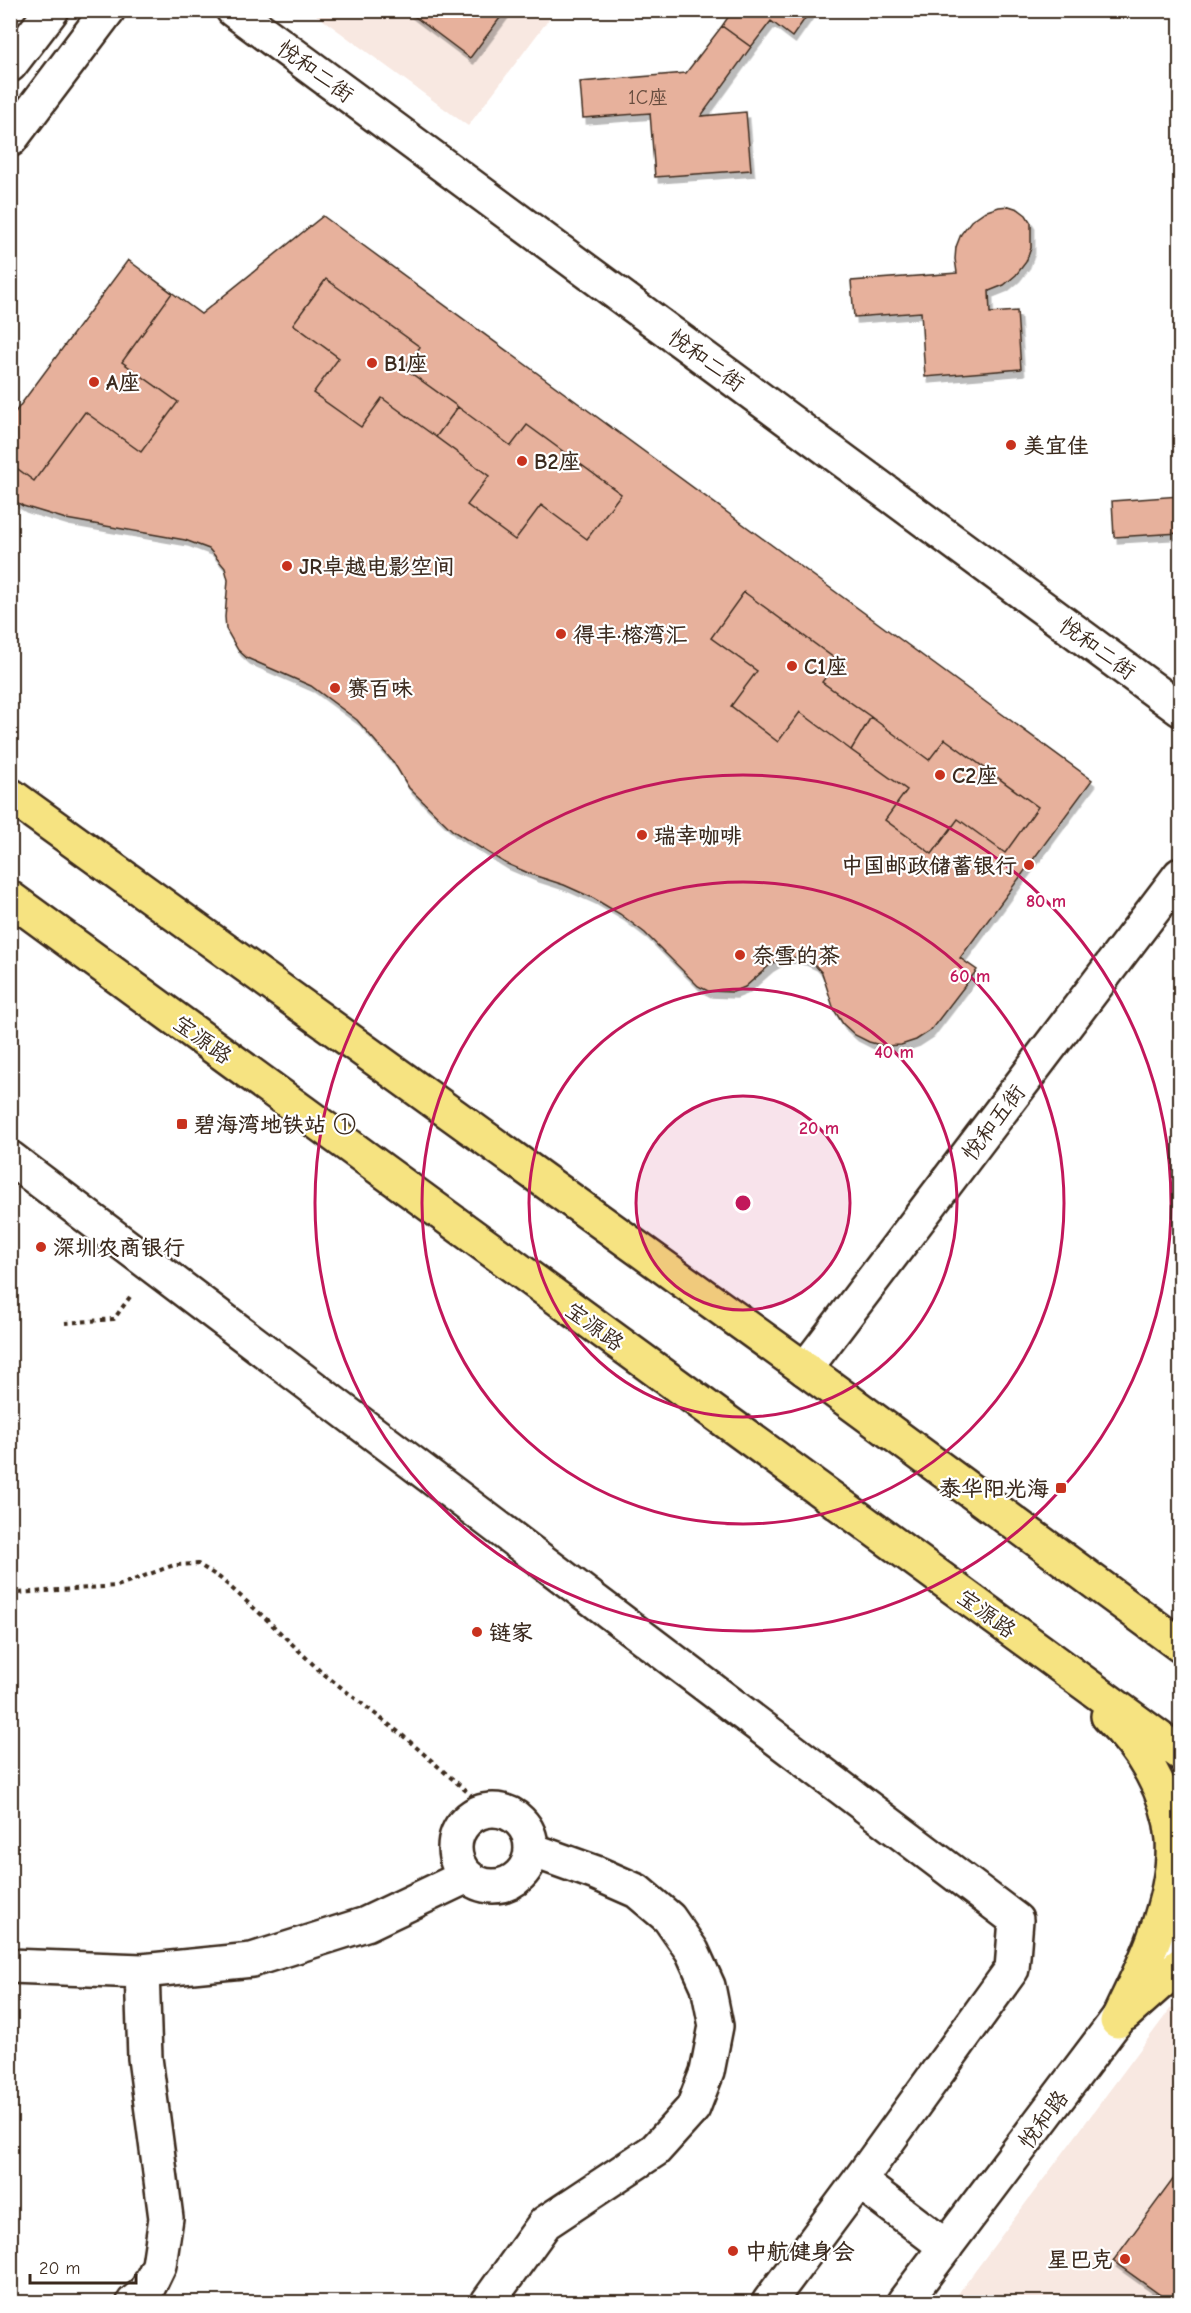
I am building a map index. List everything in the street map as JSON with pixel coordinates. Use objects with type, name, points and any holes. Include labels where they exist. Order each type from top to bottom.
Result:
[{"type":"main road","points":[[10,795],[805,1369],[1180,1645]]},
{"type":"main road","name":"宝源路","points":[[10,898],[1180,1753]]},
{"type":"main road","points":[[1131,1609],[1180,1632]]},
{"type":"main road","points":[[1047,1656],[1115,1722],[1146,1762],[1164,1797],[1173,1839],[1169,1888],[1156,1935],[1117,2021]]},
{"type":"main road","points":[[1117,2021],[1180,1965]]},
{"type":"street","points":[[10,65],[52,10]]},
{"type":"street","points":[[10,140],[108,10]]},
{"type":"street","name":"悦和二街","points":[[233,10],[1180,709]]},
{"type":"street","name":"悦和五街","points":[[805,1369],[1180,875]]},
{"type":"street","points":[[10,1158],[1016,1920],[1012,1969],[860,2181],[768,2302]]},
{"type":"street","points":[[488,1810],[500,1810],[512,1815],[524,1825],[530,1837],[532,1850],[529,1864],[520,1876],[501,1886],[491,1887],[477,1883],[467,1876],[459,1865],[455,1853],[456,1838],[461,1827],[469,1818],[488,1810]]},
{"type":"street","points":[[488,2302],[544,2223],[655,2150],[693,2108],[708,2072],[716,2026],[708,1986],[696,1960],[669,1918],[637,1891],[596,1873],[532,1850]]},
{"type":"street","points":[[10,1966],[142,1971],[252,1960],[366,1924],[467,1876]]},
{"type":"street","name":"悦和路","points":[[904,2302],[1180,1936]]},
{"type":"street","points":[[134,2302],[146,2292],[159,2265],[166,2218],[145,2058],[142,1971]]},
{"type":"street","points":[[860,2181],[946,2247]]},
{"type":"path","points":[[65,1323],[114,1319],[153,1266]]},
{"type":"path","points":[[10,1592],[117,1586],[174,1565],[198,1564],[220,1578],[320,1671],[401,1734],[488,1810]]},
{"type":"shaded area","points":[[311,11],[555,11],[468,126]]},
{"type":"shaded area","points":[[1180,2007],[1180,2302],[952,2302],[1171,2008]]},
{"type":"building","points":[[406,10],[506,10],[470,58]]},
{"type":"building","points":[[733,10],[811,10],[792,37],[771,21],[751,47],[722,26]]},
{"type":"building","points":[[722,26],[751,47],[701,116],[746,112],[751,170],[655,177],[650,113],[583,118],[580,82],[686,73]]},
{"type":"building","points":[[1009,206],[1026,215],[1031,223],[1031,248],[1026,262],[1016,275],[1004,285],[989,291],[990,313],[1017,311],[1021,369],[925,377],[921,312],[854,317],[851,281],[957,273],[956,247],[961,234],[971,221],[984,212]]},
{"type":"building","name":"得丰·榕湾汇","points":[[323,216],[1092,780],[960,958],[977,970],[930,1031],[916,1040],[901,1045],[884,1046],[855,1035],[843,1024],[834,1010],[822,973],[814,964],[803,959],[792,957],[780,959],[745,987],[733,992],[708,991],[698,986],[645,933],[620,914],[564,885],[505,863],[453,831],[409,788],[394,763],[357,720],[311,686],[247,658],[238,650],[226,629],[228,580],[225,568],[209,549],[185,540],[66,519],[23,506],[10,498],[10,419],[128,260],[201,314]]},
{"type":"building","name":"A座","points":[[128,260],[172,293],[122,362],[178,402],[141,452],[85,412],[34,481],[10,463],[10,419]]},
{"type":"building","name":"B1座","points":[[326,279],[420,347],[404,368],[458,407],[436,437],[382,398],[361,427],[313,393],[339,358],[293,324]]},
{"type":"building","name":"B2座","points":[[458,407],[511,446],[527,425],[621,494],[587,539],[541,505],[515,540],[467,505],[489,476],[436,437]]},
{"type":"building","points":[[1180,496],[1180,533],[1114,537],[1112,501]]},
{"type":"building","name":"C1座","points":[[744,592],[838,661],[822,682],[871,717],[851,750],[800,712],[778,742],[731,706],[757,671],[711,638]]},
{"type":"building","name":"C2座","points":[[871,717],[929,760],[945,739],[1038,807],[1005,853],[958,819],[932,854],[885,820],[907,790],[851,750]]},
{"type":"building","points":[[1180,2170],[1180,2302],[1170,2302],[1113,2261]]},
{"type":"place","name":"B1座","points":[[372,363]]},
{"type":"place","name":"A座","points":[[94,382]]},
{"type":"place","name":"美宜佳","points":[[1011,445]]},
{"type":"place","name":"B2座","points":[[522,461]]},
{"type":"place","name":"JR卓越电影空间","points":[[287,566]]},
{"type":"place","name":"得丰·榕湾汇","points":[[561,634]]},
{"type":"place","name":"C1座","points":[[792,666]]},
{"type":"place","name":"赛百味","points":[[335,688]]},
{"type":"place","name":"C2座","points":[[940,775]]},
{"type":"place","name":"瑞幸咖啡","points":[[642,835]]},
{"type":"place","name":"中国邮政储蓄银行","points":[[1029,865]]},
{"type":"place","name":"奈雪的茶","points":[[740,955]]},
{"type":"place","name":"碧海湾地铁站 ①","points":[[182,1124]]},
{"type":"place","name":"深圳农商银行","points":[[41,1247]]},
{"type":"place","name":"泰华阳光海","points":[[1061,1488]]},
{"type":"place","name":"链家","points":[[477,1632]]},
{"type":"place","name":"中航健身会","points":[[733,2251]]},
{"type":"place","name":"星巴克","points":[[1125,2259]]}]
